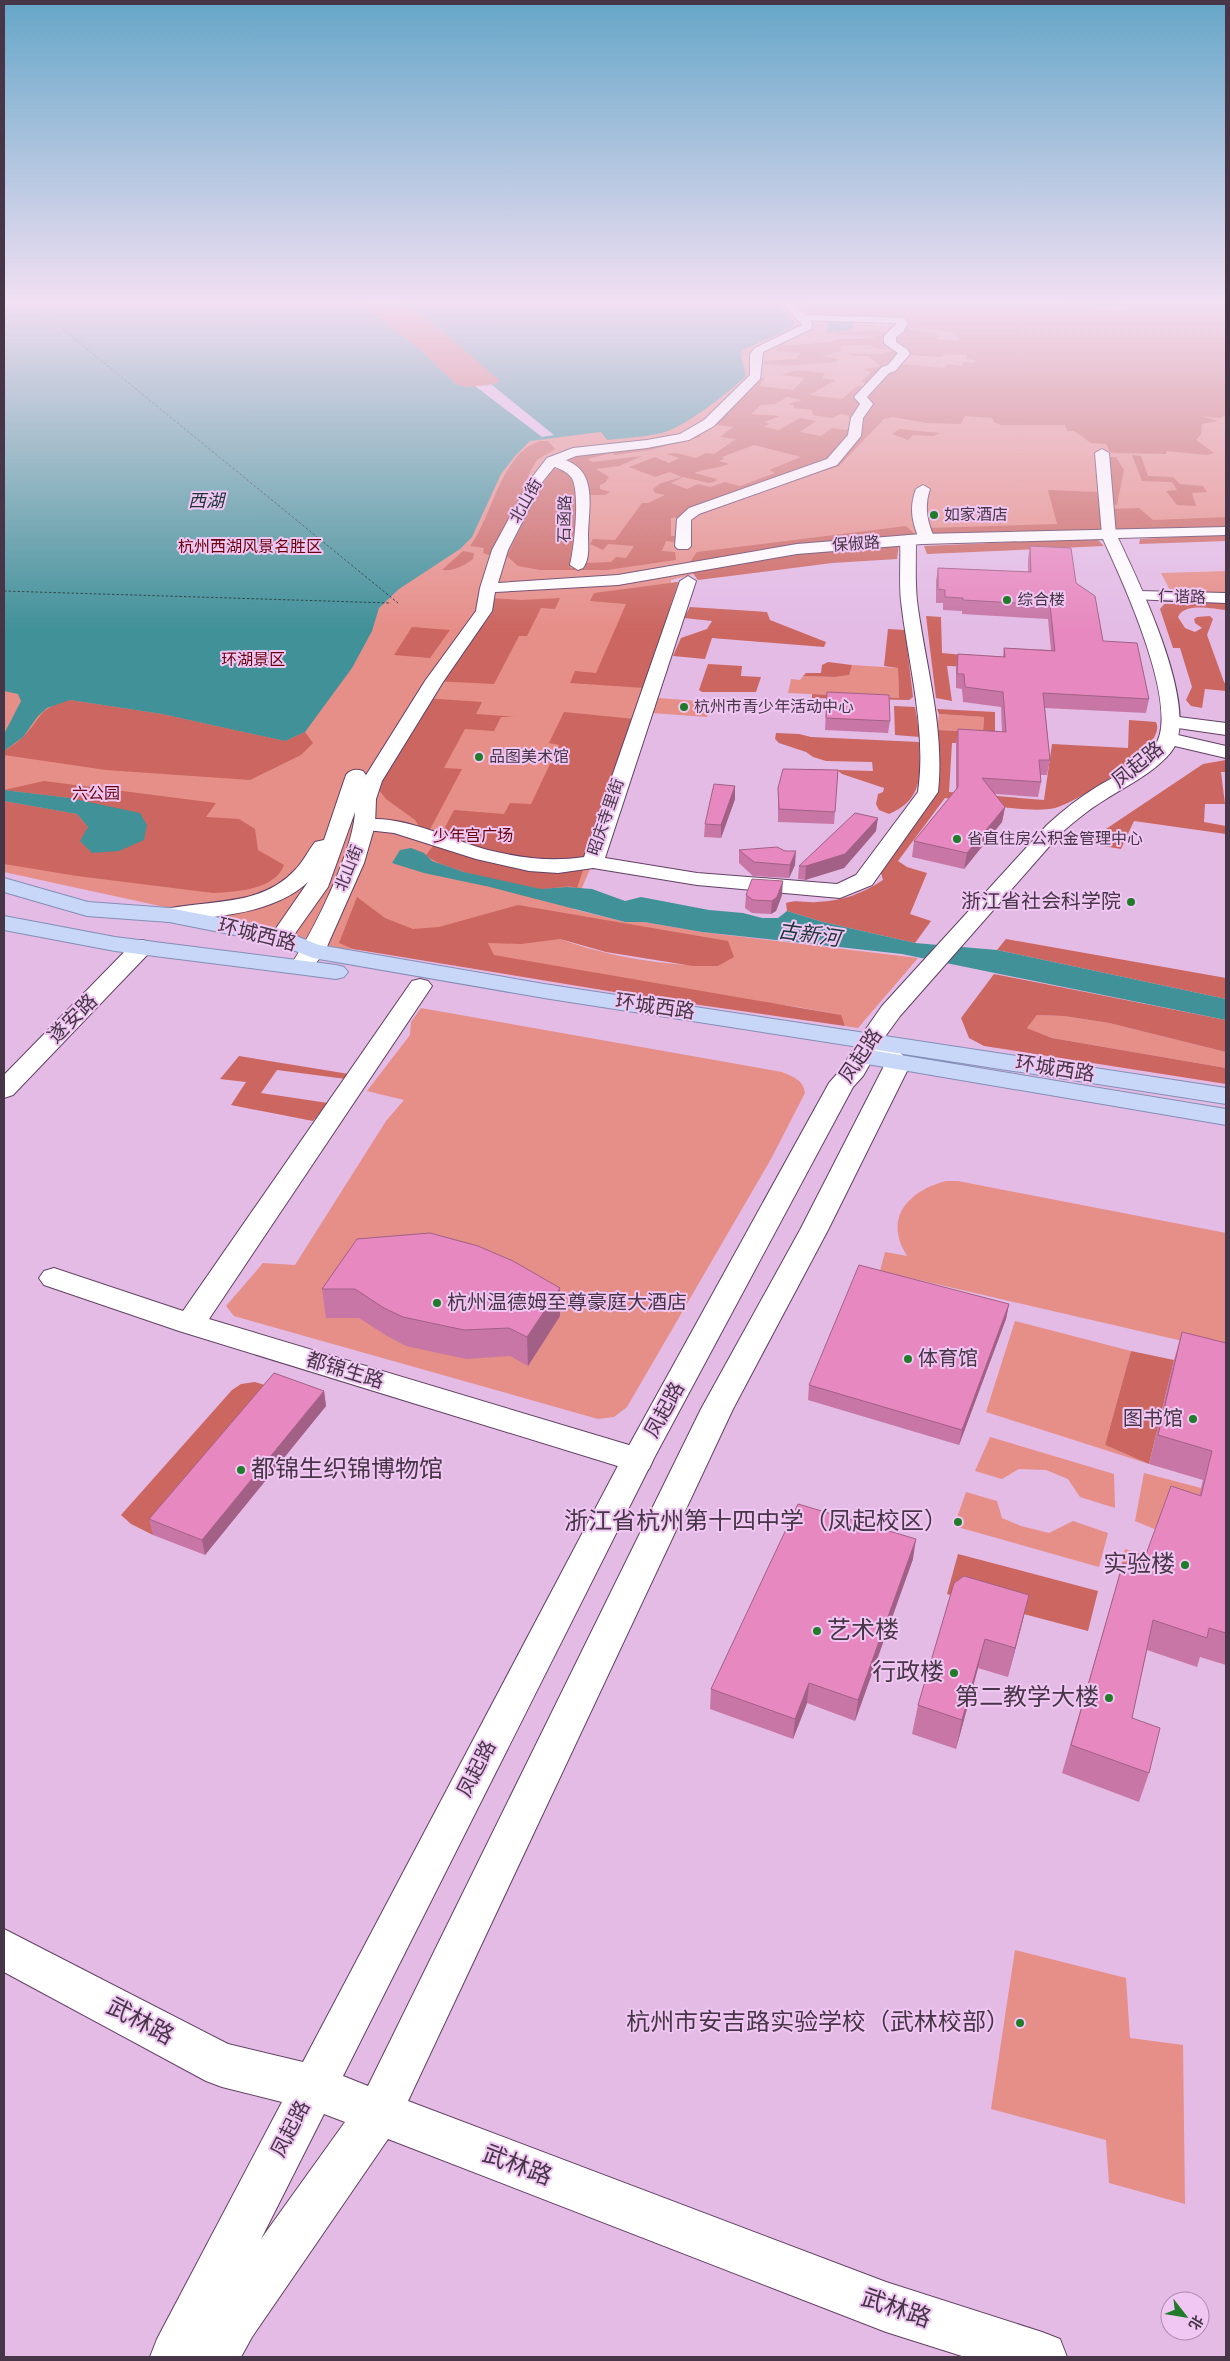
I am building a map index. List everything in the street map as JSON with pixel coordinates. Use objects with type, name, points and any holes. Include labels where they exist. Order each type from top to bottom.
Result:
[{"type":"main road","name":"环城西路","points":[[4,885],[87,909]]},
{"type":"main road","name":"环城西路","points":[[4,896],[87,909],[169,915],[281,937],[308,959]]},
{"type":"main road","name":"环城西路","points":[[4,910],[264,950],[420,986],[1226,1096]]},
{"type":"main road","name":"环城西路","points":[[4,923],[142,947],[308,959],[544,991],[867,1048],[898,1063],[1226,1117]]},
{"type":"street","name":"北山街","points":[[308,959],[353,863],[365,825],[366,798],[372,781],[434,681],[484,610],[488,588],[500,550],[537,480],[552,461],[573,452],[647,444],[684,437],[709,423],[722,410]]},
{"type":"street","points":[[682,546],[684,519],[694,511],[832,462],[854,436],[857,418],[863,410]]},
{"type":"street","name":"凤起路","points":[[175,2357],[312,2087],[637,1460],[842,1083],[854,1071],[891,1011],[1054,829],[1084,804],[1149,761],[1165,747],[1170,731],[1170,696],[1160,658],[1138,596],[1110,535],[1102,453]]},
{"type":"street","name":"石函路","points":[[552,461],[558,461],[574,470],[581,479],[586,504],[581,534],[583,548],[578,565]]},
{"type":"street","points":[[593,862],[697,879],[716,879],[750,885],[818,890],[840,891],[864,880],[928,792],[930,776],[926,705],[909,600],[918,540],[919,498],[923,489]]},
{"type":"street","name":"保俶路","points":[[488,588],[618,580],[797,549],[918,540],[1226,531]]},
{"type":"street","name":"昭庆寺里街","points":[[365,825],[396,827],[483,856],[529,865],[558,867],[593,862],[621,774],[688,581]]},
{"type":"street","name":"北山街","points":[[281,937],[317,887],[348,807],[353,779],[488,588]]},
{"type":"street","name":"仁谐路","points":[[1138,596],[1226,598]]},
{"type":"street","points":[[1170,731],[1226,729]]},
{"type":"street","points":[[1170,731],[1226,752]]},
{"type":"street","points":[[169,915],[247,904],[282,891],[302,876],[348,807]]},
{"type":"street","name":"遂安路","points":[[4,1090],[142,947]]},
{"type":"street","points":[[190,1324],[420,986]]},
{"type":"street","points":[[216,2357],[234,2319],[379,2113],[717,1408],[814,1230],[898,1063]]},
{"type":"street","name":"都锦生路","points":[[54,1278],[190,1324],[637,1460]]},
{"type":"street","name":"武林路","points":[[4,1950],[222,2065],[312,2087],[886,2307],[1042,2357]]},
{"type":"green space","name":"环湖景区","points":[[4,410],[1226,410],[1226,532],[1042,537],[859,548],[729,565],[671,580],[671,583],[688,581],[593,862],[573,909],[625,922],[644,922],[702,932],[918,958],[858,1028],[845,1026],[840,1015],[798,1007],[353,949],[313,951],[281,937],[261,924],[183,911],[4,872]],"holes":[[[560,939],[718,966],[698,966],[638,959],[598,951]]]},
{"type":"green space","points":[[715,410],[755,410],[751,414],[780,416],[765,422],[769,424],[764,427],[779,430],[800,418],[816,421],[800,432],[821,436],[832,428],[846,430],[851,427],[848,424],[853,420],[848,418],[850,416],[841,414],[832,418],[813,415],[812,410],[1226,410],[1226,415],[1220,418],[1201,416],[1218,421],[1202,424],[1201,434],[1196,440],[1214,453],[1207,455],[1167,451],[1166,454],[1110,452],[1106,444],[1091,443],[1074,431],[1067,431],[1065,425],[1001,425],[994,422],[992,418],[965,416],[961,424],[926,423],[893,417],[884,419],[839,466],[680,517],[671,518],[671,536],[676,536],[675,542],[666,541],[662,551],[675,552],[676,560],[607,570],[540,570],[518,566],[507,556],[539,489],[554,469],[569,472],[575,478],[578,488],[578,528],[573,561],[570,568],[580,568],[586,563],[611,562],[616,557],[626,558],[634,546],[608,544],[603,550],[590,544],[593,539],[615,540],[642,503],[648,503],[665,495],[655,493],[653,489],[661,483],[682,477],[670,472],[655,477],[629,467],[655,457],[669,463],[680,458],[666,454],[676,453],[696,458],[706,453],[714,454],[736,439],[720,437],[733,427],[717,425],[700,435],[700,437],[650,450],[615,455],[612,453],[588,459],[592,462],[642,456],[619,466],[596,469],[609,477],[605,483],[600,485],[600,489],[610,492],[605,495],[589,495],[567,463],[572,461],[559,457],[683,438]],"holes":[[[754,445],[801,457],[769,470],[775,473],[740,486],[725,482],[710,487],[698,484],[687,489],[671,483],[683,477],[709,483],[716,481],[717,479],[694,473],[729,464],[719,461],[724,459],[722,457]]]},
{"type":"green space","points":[[899,429],[939,433],[934,436],[913,435],[908,440],[892,434]]},
{"type":"green space","points":[[540,441],[548,441],[555,449],[537,460],[492,553],[489,555],[483,553],[484,548],[470,546],[478,534],[499,487],[516,458],[527,448]]},
{"type":"green space","points":[[1132,455],[1141,456],[1148,476],[1173,477],[1180,484],[1203,486],[1207,492],[1192,493],[1196,506],[1177,505],[1166,491],[1177,490],[1172,482],[1142,481]]},
{"type":"green space","points":[[1110,457],[1116,457],[1124,470],[1117,505],[1112,504]]},
{"type":"green space","points":[[1048,490],[1097,492],[1103,533],[932,536],[927,528],[1057,524]]},
{"type":"green space","points":[[1139,508],[1153,520],[1226,517],[1226,528],[1114,532],[1111,509]]},
{"type":"green space","points":[[906,526],[917,536],[783,547],[690,562],[697,552]]},
{"type":"green space","points":[[1226,534],[1226,541],[1139,544],[1140,539]]},
{"type":"green space","points":[[1096,538],[1104,546],[927,554],[924,546]]},
{"type":"green space","points":[[899,544],[897,559],[832,563],[698,580],[691,571],[776,555]]},
{"type":"green space","points":[[463,551],[474,553],[473,559],[459,568],[442,570]]},
{"type":"green space","points":[[1226,571],[1226,593],[1170,590],[1161,573]]},
{"type":"green space","points":[[678,582],[644,688],[570,683],[575,671],[596,673],[626,604],[590,601],[594,593]]},
{"type":"green space","points":[[487,598],[522,600],[560,598],[555,609],[541,608],[527,636],[519,636],[494,684],[434,681]]},
{"type":"green space","points":[[1185,600],[1226,603],[1226,610],[1192,608],[1181,612],[1178,617],[1185,628],[1195,632],[1202,628],[1195,623],[1194,619],[1210,616],[1213,619],[1207,635],[1226,684],[1226,691],[1205,689],[1202,708],[1191,706],[1186,700],[1192,687],[1180,648],[1173,648],[1160,609],[1165,603]]},
{"type":"green space","points":[[690,607],[767,612],[770,620],[826,642],[824,647],[712,638],[705,659],[673,656],[681,638],[707,629],[712,621],[684,618]]},
{"type":"green space","points":[[926,616],[941,617],[942,653],[985,657],[986,667],[947,666],[952,701],[936,698]]},
{"type":"green space","points":[[412,627],[450,630],[430,658],[394,655]]},
{"type":"green space","points":[[888,629],[905,630],[913,697],[909,700],[812,698],[812,694],[899,698],[898,668],[884,666]]},
{"type":"green space","points":[[828,662],[852,665],[849,675],[835,677],[803,676],[806,673],[821,673],[822,665]]},
{"type":"green space","points":[[708,664],[742,666],[741,676],[761,677],[756,692],[702,692],[699,690]]},
{"type":"green space","points":[[852,665],[898,668],[899,698],[788,693],[791,679],[800,680],[803,676],[835,677],[848,675]]},
{"type":"green space","points":[[424,698],[482,702],[476,714],[515,717],[501,717],[494,731],[465,729],[444,768],[462,769],[426,837],[415,820],[386,799],[372,781]]},
{"type":"green space","points":[[658,698],[711,702],[707,717],[652,713]]},
{"type":"green space","points":[[70,700],[162,714],[285,741],[305,732],[313,743],[301,755],[250,780],[106,770],[4,755],[4,751],[30,730],[41,714],[51,707]]},
{"type":"green space","points":[[894,706],[915,707],[920,737],[895,735]]},
{"type":"green space","points":[[937,709],[995,712],[995,743],[952,743],[949,792],[1044,800],[1052,744],[1128,748],[1129,720],[1156,722],[1156,733],[1149,745],[1118,772],[1081,796],[1055,808],[1016,809],[945,798],[898,861],[907,867],[927,873],[910,914],[931,921],[915,943],[823,922],[787,911],[786,903],[844,898],[859,893],[883,880],[881,873],[937,793],[937,730],[983,732],[984,717],[939,714]]},
{"type":"green space","name":"少年宫广场","points":[[564,712],[634,719],[577,888],[540,889],[515,884],[446,866],[426,855],[440,837],[454,810],[504,814],[510,803],[531,804],[559,745],[549,743]]},
{"type":"green space","points":[[939,714],[984,717],[983,732],[937,730]]},
{"type":"green space","points":[[776,733],[799,734],[811,737],[919,742],[920,765],[918,785],[909,801],[889,814],[879,810],[876,804],[878,794],[883,792],[884,788],[842,774],[837,770],[873,771],[872,762],[826,761],[779,743],[775,739]]},
{"type":"green space","points":[[1226,760],[1226,772],[1221,772],[1225,804],[1205,804],[1204,822],[1226,826],[1226,834],[1134,821],[1121,849],[1085,843],[1203,764]]},
{"type":"green space","name":"六公园","points":[[44,781],[216,803],[206,817],[239,819],[255,829],[258,850],[284,865],[272,880],[263,885],[232,892],[213,893],[77,876],[4,864],[4,801],[77,814],[88,827],[119,851],[70,798],[4,790]]},
{"type":"green space","points":[[357,897],[385,918],[413,929],[439,927],[518,905],[728,941],[734,957],[718,966],[693,966],[606,952],[560,939],[521,944],[488,943],[494,955],[841,1015],[845,1026],[651,998],[353,949],[339,943]]},
{"type":"green space","points":[[1006,939],[1226,978],[1226,999],[997,950]]},
{"type":"green space","points":[[994,974],[1226,1020],[1226,1052],[1109,1023],[1064,1016],[1037,1015],[1027,1028],[1052,1038],[1226,1068],[1226,1084],[984,1046],[969,1038],[961,1018]]},
{"type":"green space","points":[[421,1008],[782,1072],[797,1079],[804,1088],[805,1093],[771,1159],[627,1407],[614,1417],[598,1419],[234,1316],[226,1306],[263,1263],[295,1265],[386,1121],[404,1100],[367,1091],[410,1035],[411,1022]]},
{"type":"green space","points":[[1037,1015],[1064,1016],[1109,1023],[1226,1052],[1226,1068],[1052,1038],[1027,1028]]},
{"type":"green space","points":[[239,1056],[349,1074],[346,1079],[277,1070],[261,1093],[328,1103],[313,1121],[231,1105],[246,1082],[220,1079]]},
{"type":"green space","points":[[946,1181],[958,1181],[1226,1233],[1226,1351],[880,1271],[885,1252],[907,1256],[900,1242],[898,1230],[899,1218],[903,1208],[920,1192]]},
{"type":"green space","points":[[1015,1321],[1131,1351],[1105,1445],[1149,1464],[986,1412]]},
{"type":"green space","points":[[1131,1351],[1174,1360],[1149,1464],[1105,1445]]},
{"type":"green space","points":[[255,1382],[277,1389],[153,1535],[131,1524],[121,1515],[232,1390],[241,1384]]},
{"type":"green space","points":[[990,1437],[1114,1474],[1115,1508],[1080,1497],[1068,1479],[1046,1470],[1019,1469],[1002,1479],[975,1471]]},
{"type":"green space","points":[[1144,1473],[1201,1488],[1192,1525],[1157,1530],[1135,1521]]},
{"type":"green space","points":[[966,1492],[997,1501],[1002,1518],[1021,1526],[1049,1533],[1073,1521],[1108,1533],[1099,1567],[954,1526]]},
{"type":"green space","points":[[1125,1549],[1148,1556],[1141,1573],[1115,1592]]},
{"type":"green space","points":[[958,1554],[1098,1591],[1088,1631],[947,1594]]},
{"type":"green space","points":[[1015,1950],[1126,1978],[1130,2038],[1183,2045],[1185,2204],[1109,2183],[1106,2140],[991,2109]]},
{"type":"water","name":"西湖","points":[[4,410],[704,410],[671,430],[648,436],[607,440],[601,432],[530,441],[501,474],[472,537],[460,549],[399,589],[379,608],[372,631],[352,668],[305,732],[285,741],[162,714],[70,700],[47,708],[38,716],[23,737],[4,751],[4,734],[21,701],[18,694],[4,691]]},
{"type":"water","points":[[4,790],[70,798],[140,813],[147,825],[144,840],[119,851],[92,853],[80,841],[88,827],[77,814],[4,801]]},
{"type":"water","name":"古新河","points":[[411,848],[424,853],[432,861],[464,872],[541,889],[567,887],[592,889],[625,901],[641,897],[709,910],[743,913],[762,918],[778,918],[787,911],[823,922],[915,943],[997,950],[1226,999],[1226,1020],[902,954],[702,932],[644,922],[625,922],[490,887],[424,873],[392,863],[400,850]]},
{"type":"pier","points":[[507,410],[523,410],[554,435],[542,437]]},
{"type":"building","points":[[1030,546],[1071,548],[1076,583],[1095,596],[1103,641],[1137,643],[1149,699],[1043,693],[1050,760],[1039,760],[1041,782],[982,778],[1005,807],[967,853],[914,841],[958,787],[958,729],[1006,732],[1003,692],[965,687],[964,674],[957,674],[958,654],[1005,657],[1004,648],[1055,651],[1050,605],[963,600],[963,598],[945,597],[945,590],[938,589],[938,568],[1031,572]]},
{"type":"building","points":[[827,692],[889,695],[890,721],[826,718]]},
{"type":"building","points":[[783,769],[838,770],[835,812],[779,809],[778,788]]},
{"type":"building","points":[[714,784],[735,786],[721,825],[705,824]]},
{"type":"building","points":[[855,813],[878,818],[845,854],[806,866],[799,866]]},
{"type":"building","points":[[777,847],[785,851],[796,851],[790,865],[754,862],[739,850]]},
{"type":"building","points":[[752,879],[783,881],[777,897],[772,901],[753,900],[746,895]]},
{"type":"building","points":[[430,1233],[478,1246],[513,1261],[560,1288],[527,1337],[509,1328],[464,1330],[403,1317],[384,1308],[355,1289],[322,1289],[357,1239]]},
{"type":"building","name":"体育馆","points":[[859,1265],[1009,1304],[962,1430],[809,1385]]},
{"type":"building","points":[[1182,1332],[1226,1343],[1226,1633],[1209,1628],[1207,1638],[1153,1620],[1132,1718],[1160,1728],[1149,1773],[1071,1745],[1123,1563],[1141,1568],[1171,1486],[1201,1496],[1212,1451],[1158,1435]]},
{"type":"building","name":"都锦生织锦博物馆","points":[[274,1373],[324,1391],[202,1540],[149,1519]]},
{"type":"building","name":"艺术楼","points":[[798,1504],[916,1539],[858,1700],[809,1683],[795,1719],[711,1689]]},
{"type":"building","name":"行政楼","points":[[964,1576],[1029,1595],[1015,1648],[985,1639],[962,1720],[918,1705],[954,1583]]},
{"type":"ferry route","points":[[162,410],[398,603]]},
{"type":"ferry route","points":[[4,591],[391,603]]},
{"type":"place","name":"如家酒店","points":[[934,515]]},
{"type":"place","name":"综合楼","points":[[1007,600]]},
{"type":"place","name":"杭州市青少年活动中心","points":[[684,707]]},
{"type":"place","name":"品图美术馆","points":[[479,757]]},
{"type":"place","name":"省直住房公积金管理中心","points":[[957,839]]},
{"type":"place","name":"浙江省社会科学院","points":[[1131,902]]},
{"type":"place","name":"杭州温德姆至尊豪庭大酒店","points":[[437,1303]]},
{"type":"place","name":"体育馆","points":[[908,1359]]},
{"type":"place","name":"图书馆","points":[[1193,1419]]},
{"type":"place","name":"都锦生织锦博物馆","points":[[241,1470]]},
{"type":"place","name":"浙江省杭州第十四中学（凤起校区）","points":[[958,1522]]},
{"type":"place","name":"实验楼","points":[[1185,1565]]},
{"type":"place","name":"艺术楼","points":[[817,1631]]},
{"type":"place","name":"行政楼","points":[[954,1673]]},
{"type":"place","name":"第二教学大楼","points":[[1109,1698]]},
{"type":"place","name":"杭州市安吉路实验学校（武林校部）","points":[[1020,2023]]},
{"type":"park label","name":"杭州西湖风景名胜区","points":[[250,547]]}]
